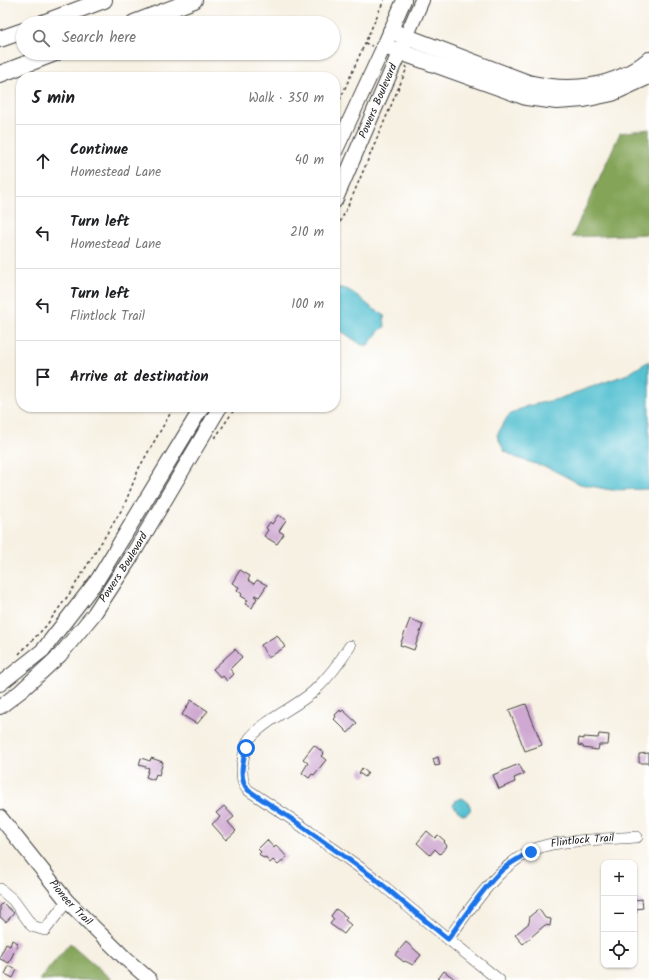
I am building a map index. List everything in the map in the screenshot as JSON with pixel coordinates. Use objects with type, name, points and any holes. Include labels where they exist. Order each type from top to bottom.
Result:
[{"type":"highway","points":[[62,16],[104,0]]},
{"type":"highway","points":[[152,16],[194,0]]},
{"type":"highway","points":[[0,39],[16,33]]},
{"type":"highway","points":[[395,42],[528,83],[561,89],[579,88],[614,80],[630,73],[649,60]]},
{"type":"highway","points":[[395,42],[526,97],[557,102],[584,99],[612,93],[649,76]]},
{"type":"highway","points":[[0,74],[37,60]]},
{"type":"main road","name":"Powers Boulevard","points":[[340,188],[395,42],[404,0]]},
{"type":"main road","name":"Powers Boulevard","points":[[340,143],[395,42],[422,0]]},
{"type":"main road","name":"Powers Boulevard","points":[[0,684],[43,650],[98,579],[199,412]]},
{"type":"main road","name":"Powers Boulevard","points":[[0,707],[60,656],[94,614],[130,559],[217,412]]},
{"type":"main road","name":"Pioneer Trail","points":[[0,817],[67,901],[150,980]]},
{"type":"street","points":[[350,646],[338,665],[314,690],[267,724],[250,739],[243,761],[242,772],[244,785],[248,790],[373,877],[499,980]]},
{"type":"street","name":"Flintlock Trail","points":[[448,939],[489,886],[503,870],[518,858],[550,844],[584,840],[637,837]]},
{"type":"street","points":[[0,889],[13,900],[32,926],[45,930],[67,901]]},
{"type":"path","points":[[340,100],[384,0]]},
{"type":"path","points":[[18,655],[46,626],[70,593],[124,506],[140,468],[171,412]]},
{"type":"green space","points":[[649,129],[649,234],[572,237],[620,133]]},
{"type":"green space","points":[[70,943],[112,980],[39,980]]},
{"type":"water","points":[[340,288],[351,291],[373,309],[384,315],[385,327],[380,330],[368,345],[362,345],[340,330]]},
{"type":"water","points":[[649,361],[649,489],[611,490],[580,484],[551,469],[517,458],[504,451],[497,435],[508,416],[516,411],[527,406],[558,399],[628,374]]},
{"type":"water","points":[[462,798],[470,806],[469,811],[464,815],[453,805],[455,801]]},
{"type":"building","points":[[278,515],[286,520],[279,531],[284,534],[277,544],[264,536],[268,530],[266,528],[270,522],[272,524]]},
{"type":"building","points":[[240,570],[250,576],[248,580],[254,584],[257,580],[267,585],[259,597],[254,596],[257,598],[252,608],[245,604],[248,600],[241,596],[242,594],[237,590],[239,587],[232,583]]},
{"type":"building","points":[[410,619],[423,624],[414,650],[400,645]]},
{"type":"building","points":[[277,635],[285,647],[268,658],[261,645]]},
{"type":"building","points":[[235,649],[242,657],[230,669],[234,674],[227,681],[223,676],[221,678],[213,669]]},
{"type":"building","points":[[191,700],[208,711],[197,724],[182,715]]},
{"type":"building","points":[[526,704],[542,745],[525,751],[509,710]]},
{"type":"building","points":[[340,710],[341,712],[343,710],[357,723],[348,733],[334,719],[336,717],[335,715]]},
{"type":"building","points":[[599,734],[609,735],[608,745],[599,745],[598,750],[583,748],[583,746],[578,745],[579,738],[598,738]]},
{"type":"building","points":[[314,745],[324,753],[321,756],[326,760],[314,775],[312,774],[309,778],[302,773],[308,763],[303,759]]},
{"type":"building","points":[[649,753],[649,763],[639,763],[639,754]]},
{"type":"building","points":[[438,757],[440,765],[435,766],[433,759]]},
{"type":"building","points":[[141,758],[150,761],[151,758],[163,762],[159,775],[156,774],[154,780],[146,777],[149,768],[139,765]]},
{"type":"building","points":[[519,764],[524,774],[514,778],[515,782],[499,789],[493,775]]},
{"type":"building","points":[[362,768],[368,773],[365,777],[359,773]]},
{"type":"building","points":[[224,806],[234,817],[228,822],[236,831],[226,840],[212,824],[220,817],[216,813]]},
{"type":"building","points":[[427,831],[435,838],[438,835],[445,841],[444,842],[447,846],[440,854],[435,849],[430,855],[417,843]]},
{"type":"building","points":[[267,840],[274,848],[276,845],[287,857],[278,865],[273,860],[270,863],[265,857],[263,858],[259,854],[261,852],[258,849]]},
{"type":"building","points":[[642,899],[643,908],[637,909],[637,900]]},
{"type":"building","points":[[3,903],[14,913],[6,922],[0,917],[0,906]]},
{"type":"building","points":[[336,909],[347,917],[345,920],[351,925],[344,934],[330,924],[334,919],[331,916]]},
{"type":"building","points":[[539,909],[545,918],[551,919],[550,926],[545,925],[523,944],[515,935],[529,923],[530,916]]},
{"type":"building","points":[[12,940],[18,943],[9,963],[0,959],[0,956],[6,944],[10,946]]},
{"type":"building","points":[[406,942],[421,955],[413,965],[405,961],[404,962],[395,955]]},
{"type":"building","points":[[9,966],[17,970],[13,978],[5,974]]},
{"type":"building","points":[[444,971],[456,980],[438,979]]},
{"type":"route","points":[[246,748],[242,772],[244,785],[248,790],[338,851],[373,877],[448,939],[503,870],[518,858],[531,852]]}]
